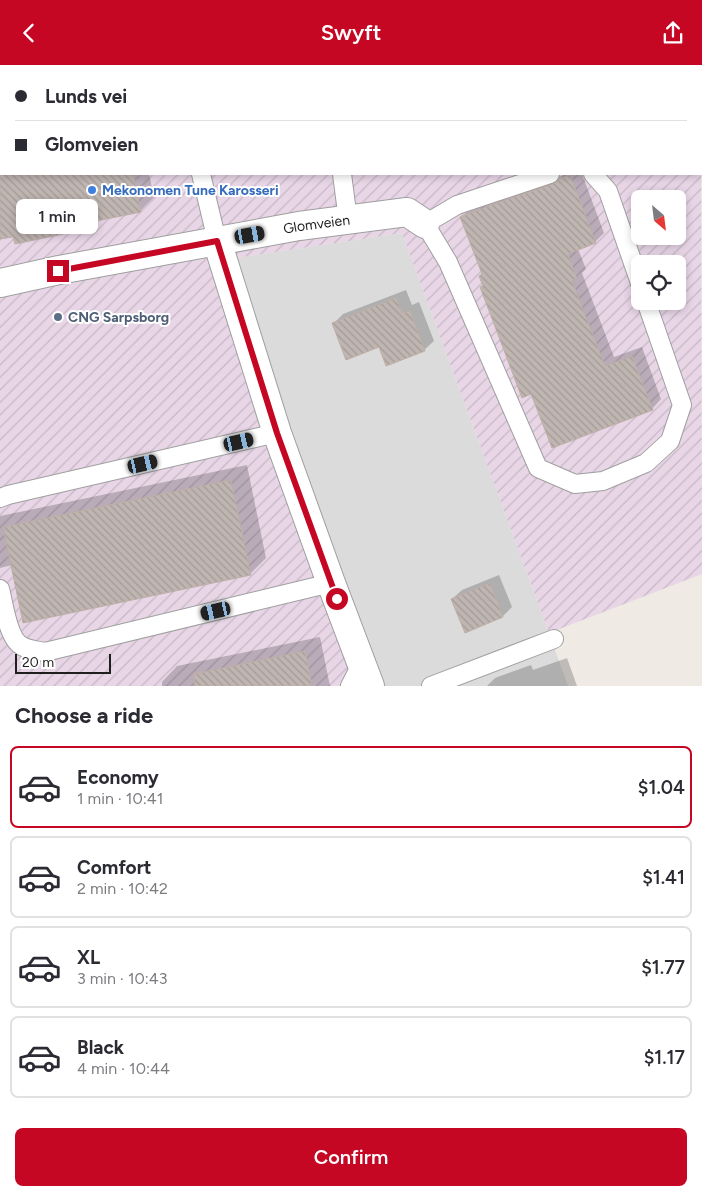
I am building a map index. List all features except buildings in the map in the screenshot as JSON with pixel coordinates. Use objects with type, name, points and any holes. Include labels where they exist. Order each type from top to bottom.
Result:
[{"type":"street","name":"Glomveien","points":[[0,283],[299,226],[407,212],[425,224]]},
{"type":"street","points":[[217,241],[277,433],[331,583],[361,678]]},
{"type":"lane","points":[[201,175],[217,241]]},
{"type":"lane","points":[[342,175],[348,220]]},
{"type":"lane","points":[[547,175],[457,205],[425,224],[448,262],[538,468],[575,484],[603,481],[646,463],[670,441],[682,405],[649,310]]},
{"type":"lane","points":[[594,175],[608,191],[631,257]]},
{"type":"lane","points":[[0,498],[277,433]]},
{"type":"lane","points":[[0,589],[10,631],[18,643],[27,649],[45,652],[331,583]]},
{"type":"lane","points":[[431,686],[554,639]]},
{"type":"shaded area","points":[[0,175],[701,175],[702,574],[549,633],[402,233],[223,260],[362,686],[0,686]]},
{"type":"shaded area","points":[[402,233],[568,686],[362,686],[223,260]]},
{"type":"place","name":"Mekonomen Tune Karosseri","points":[[92,190]]},
{"type":"place","name":"CNG Sarpsborg","points":[[58,317]]},
{"type":"route","points":[[58,271],[217,241],[277,433],[337,599]]}]
